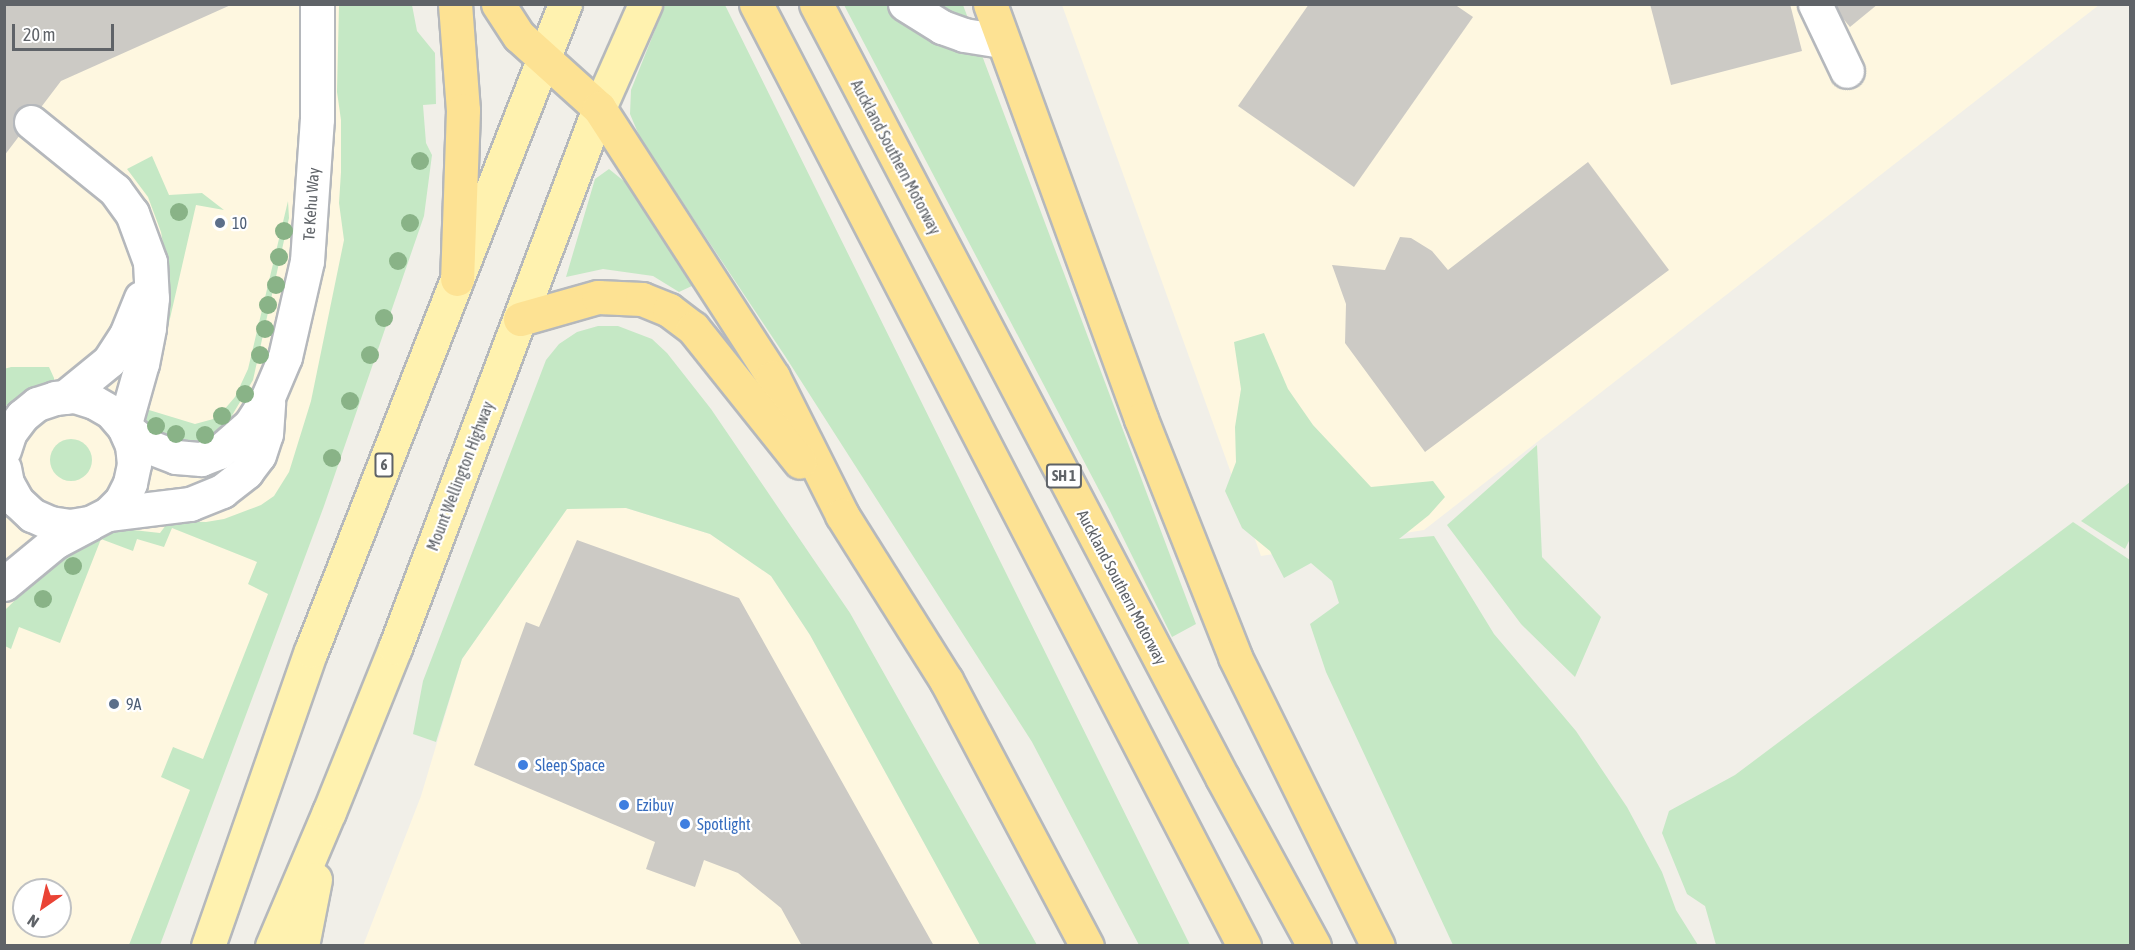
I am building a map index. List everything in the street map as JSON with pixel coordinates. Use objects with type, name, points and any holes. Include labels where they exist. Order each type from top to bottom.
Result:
[{"type":"highway","points":[[455,4],[463,110],[457,279]]},
{"type":"highway","points":[[498,4],[519,36],[599,108],[773,377],[842,515],[946,680],[1088,945]]},
{"type":"highway","points":[[756,4],[1244,945]]},
{"type":"highway","name":"Auckland Southern Motorway","points":[[816,4],[1222,777],[1314,945]]},
{"type":"highway","points":[[990,4],[1141,419],[1235,657],[1378,945]]},
{"type":"highway","points":[[520,319],[598,297],[642,299],[669,310],[693,328],[842,515]]},
{"type":"main road","name":"6","points":[[208,945],[311,651],[565,4]]},
{"type":"main road","name":"Mount Wellington Highway","points":[[272,945],[329,812],[599,108],[645,4]]},
{"type":"main road","points":[[302,945],[329,812]]},
{"type":"lane","name":"Te Kehu Way","points":[[4,450],[13,414],[37,404],[65,397],[75,396],[94,402],[111,412],[124,427],[161,452],[176,457],[201,459],[219,452],[250,425],[268,397],[285,357],[307,261],[317,119],[317,4]]},
{"type":"lane","points":[[905,4],[942,27],[964,35],[1002,40]]},
{"type":"lane","points":[[1815,4],[1847,71]]},
{"type":"lane","points":[[31,122],[115,190],[132,213],[150,271],[152,298],[149,328],[124,427]]},
{"type":"lane","points":[[65,397],[109,361],[138,309],[150,271]]},
{"type":"lane","name":"Te Kehu Way","points":[[5,487],[32,515],[50,523],[70,526],[99,518],[190,504],[222,491],[246,472],[259,455],[266,434],[268,397]]},
{"type":"lane","name":"Te Kehu Way","points":[[4,584],[55,542],[99,518],[121,501],[132,474],[132,445],[124,427]]},
{"type":"shaded area","points":[[5,5],[385,5],[352,390],[129,945],[5,946]]},
{"type":"shaded area","points":[[1062,5],[2099,5],[1424,530],[1261,556]]},
{"type":"shaded area","points":[[567,508],[626,508],[710,534],[771,576],[810,635],[980,945],[363,946],[421,796],[462,659]]},
{"type":"green space","points":[[339,5],[412,5],[417,31],[435,53],[436,104],[423,105],[426,143],[432,155],[424,216],[324,506],[160,945],[129,945],[190,790],[161,777],[173,747],[203,759],[268,594],[248,584],[257,562],[172,528],[164,547],[137,539],[133,551],[101,539],[60,643],[19,627],[11,649],[5,646],[4,611],[44,572],[80,544],[105,533],[133,530],[160,533],[169,521],[206,522],[224,519],[261,505],[274,496],[289,472],[311,401],[344,240],[339,203],[341,120],[337,92]]},
{"type":"green space","points":[[665,5],[725,5],[1190,945],[1139,945],[1032,742],[785,356],[641,140],[630,114],[631,90]]},
{"type":"green space","points":[[844,5],[963,5],[1196,624],[1172,637],[1109,509]]},
{"type":"green space","points":[[152,156],[169,195],[202,193],[224,210],[196,205],[149,410],[195,424],[217,418],[235,397],[248,369],[288,201],[289,218],[253,380],[224,429],[210,438],[183,445],[140,427],[167,295],[166,260],[161,232],[148,197],[127,169]]},
{"type":"green space","points":[[609,169],[625,182],[694,285],[679,292],[653,276],[603,269],[566,277],[595,179]]},
{"type":"green space","points":[[598,326],[618,326],[652,339],[667,353],[711,409],[850,613],[1037,945],[980,945],[810,635],[771,576],[710,534],[626,508],[567,509],[462,659],[436,742],[413,734],[423,681],[546,360],[559,344],[577,332]]},
{"type":"green space","points":[[1264,333],[1288,389],[1313,425],[1371,487],[1433,481],[1445,497],[1429,515],[1399,539],[1434,536],[1494,634],[1576,731],[1627,807],[1662,872],[1676,910],[1698,945],[1453,945],[1326,672],[1310,624],[1339,603],[1332,581],[1311,563],[1284,578],[1270,551],[1242,528],[1225,491],[1236,462],[1235,427],[1241,389],[1234,342]]},
{"type":"green space","points":[[49,367],[54,378],[54,385],[15,407],[5,405],[4,369]]},
{"type":"green space","points":[[71,439],[86,445],[92,460],[86,475],[71,481],[56,475],[50,460],[56,445]]},
{"type":"green space","points":[[1537,445],[1542,557],[1601,617],[1575,677],[1521,624],[1447,525]]},
{"type":"green space","points":[[2130,482],[2130,539],[2125,549],[2081,521]]},
{"type":"green space","points":[[2073,522],[2130,560],[2130,945],[1716,945],[1705,906],[1687,894],[1662,833],[1669,811],[1735,775]]},
{"type":"building","points":[[4,4],[233,4],[61,81],[4,156]]},
{"type":"building","points":[[1309,4],[1454,4],[1473,17],[1354,187],[1238,106]]},
{"type":"building","points":[[1650,4],[1790,4],[1802,51],[1671,85]]},
{"type":"building","points":[[1831,4],[1878,4],[1850,27]]},
{"type":"building","points":[[1588,162],[1669,270],[1425,452],[1345,343],[1346,304],[1332,265],[1385,270],[1400,237],[1411,238],[1432,251],[1448,270]]},
{"type":"building","points":[[577,540],[739,598],[934,946],[802,946],[781,908],[738,873],[704,860],[695,887],[646,869],[655,842],[474,765],[526,622],[539,627]]},
{"type":"place","name":"10","points":[[220,223]]},
{"type":"place","name":"9A","points":[[114,704]]},
{"type":"place","name":"Sleep Space","points":[[523,765]]},
{"type":"place","name":"Ezibuy","points":[[624,805]]},
{"type":"place","name":"Spotlight","points":[[685,824]]}]
